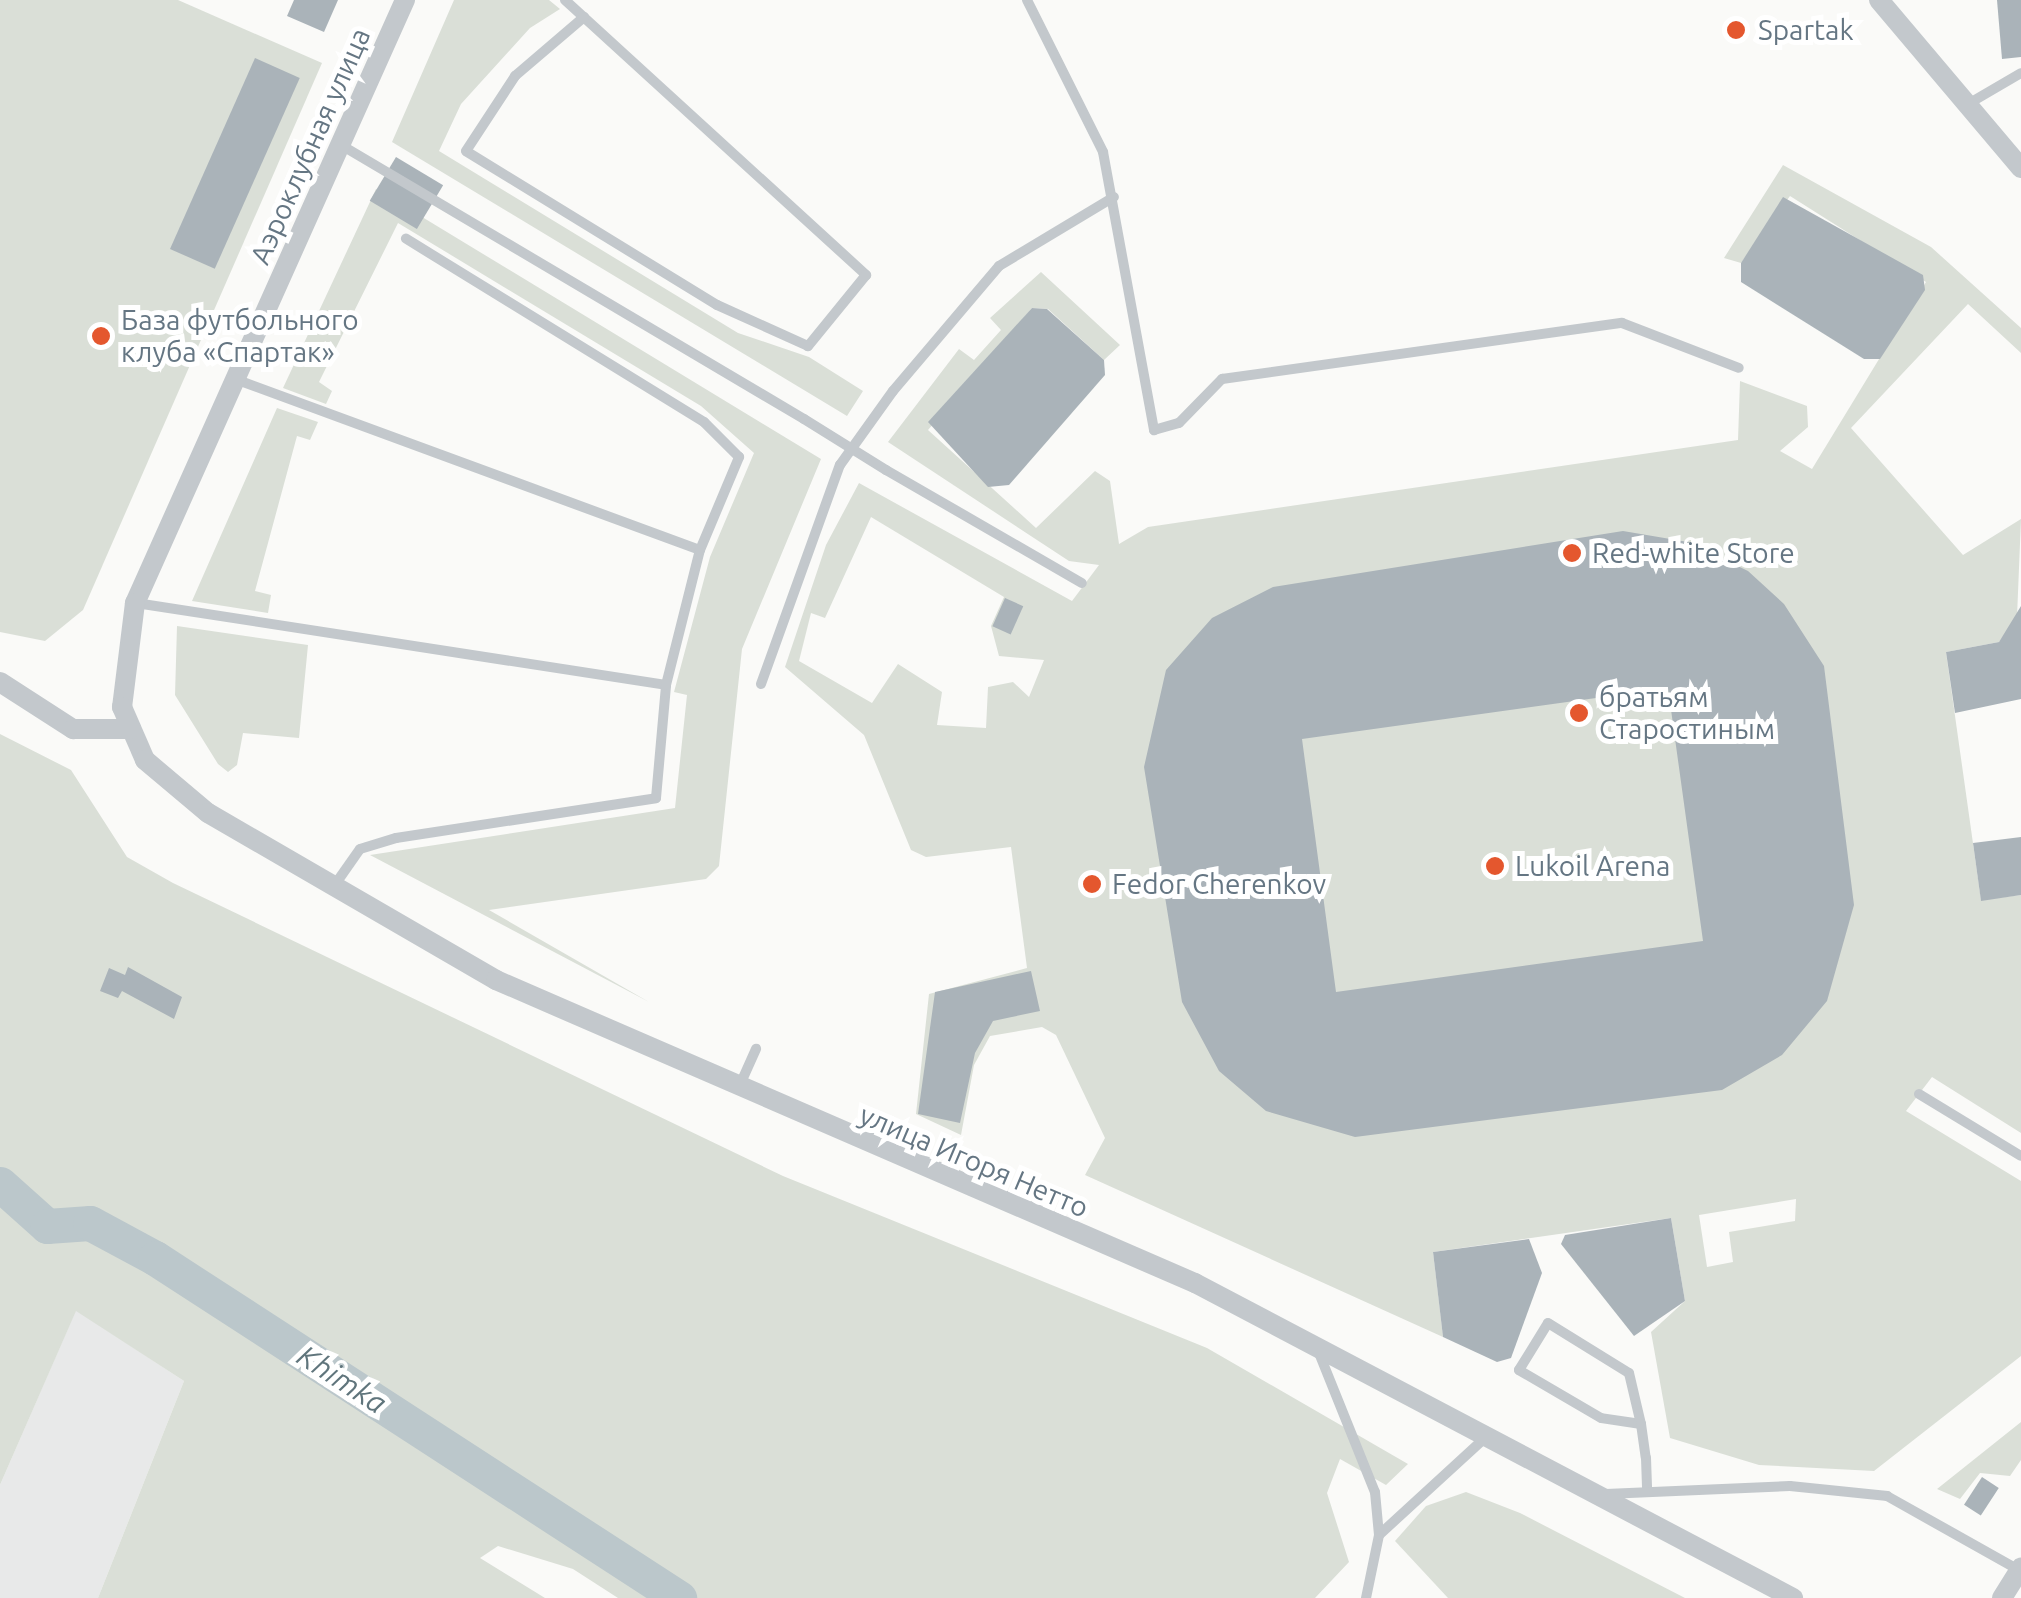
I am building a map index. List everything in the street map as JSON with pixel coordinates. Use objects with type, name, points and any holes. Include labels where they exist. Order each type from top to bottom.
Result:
[{"type":"street","name":"Аэроклубная улица","points":[[145,760],[131,729],[122,654],[135,602],[405,0]]},
{"type":"street","points":[[1879,0],[2021,168]]},
{"type":"street","points":[[0,682],[74,729],[131,729]]},
{"type":"street","name":"улица Игоря Нетто","points":[[145,760],[208,813],[496,980],[737,1092],[1194,1283],[1490,1432],[1793,1598]]},
{"type":"street","points":[[2002,1598],[2020,1569]]},
{"type":"lane","points":[[565,0],[584,17],[866,276],[808,346],[717,305],[466,151],[516,76],[584,17]]},
{"type":"lane","points":[[1027,0],[1095,130],[1114,197],[1154,430],[1179,422],[1222,379],[1622,323],[1739,368]]},
{"type":"lane","points":[[1967,105],[2021,73]]},
{"type":"lane","points":[[341,145],[1082,583]]},
{"type":"lane","points":[[762,684],[840,465],[893,391],[999,266],[1114,197]]},
{"type":"lane","points":[[334,886],[360,848],[396,838],[656,798],[666,685],[700,550],[738,457],[704,422],[406,240]]},
{"type":"lane","points":[[236,380],[700,550]]},
{"type":"lane","points":[[135,602],[666,685]]},
{"type":"lane","points":[[737,1092],[756,1050]]},
{"type":"lane","points":[[1919,1094],[2021,1156]]},
{"type":"lane","points":[[1641,1424],[1601,1418],[1518,1370],[1548,1323],[1629,1373],[1641,1424],[1647,1490]]},
{"type":"lane","points":[[1314,1344],[1376,1492],[1379,1536],[1366,1598]]},
{"type":"lane","points":[[1379,1536],[1490,1432]]},
{"type":"lane","points":[[1603,1494],[1647,1490],[1887,1496],[2020,1569]]},
{"type":"shaded area","name":"База футбольного клуба «Спартак»","points":[[0,0],[178,0],[322,63],[83,610],[45,641],[0,632]]},
{"type":"shaded area","points":[[454,0],[549,0],[560,9],[530,28],[461,104],[439,151],[738,333],[809,357],[863,391],[847,416],[392,142]]},
{"type":"shaded area","name":"Lukoil Arena","points":[[1783,165],[1931,247],[2021,328],[2021,353],[1968,304],[1851,428],[1963,555],[2021,519],[2017,617],[1999,642],[1946,652],[1981,900],[2021,895],[2021,1133],[1932,1077],[1906,1111],[2021,1181],[2021,1356],[1874,1471],[1759,1465],[1670,1438],[1651,1332],[1685,1301],[1671,1218],[1433,1252],[1443,1337],[1085,1175],[1105,1138],[1056,1035],[1042,1027],[990,1036],[974,1065],[961,1135],[916,1114],[929,994],[1027,968],[1011,847],[926,857],[911,850],[864,735],[785,667],[826,545],[859,483],[1072,601],[1099,565],[1069,561],[888,442],[959,349],[974,360],[1001,330],[990,318],[1041,272],[1120,345],[1104,360],[1048,309],[1032,308],[928,430],[1036,528],[1095,471],[1110,481],[1119,544],[1148,527],[1738,440],[1740,381],[1807,406],[1808,427],[1780,451],[1812,469],[1926,282],[1790,196],[1741,263],[1724,258]],"holes":[[[871,517],[1004,597],[991,626],[999,656],[1044,660],[1029,697],[1013,682],[988,687],[986,728],[937,725],[942,692],[898,664],[872,703],[799,661],[811,613],[825,618]],[[1796,1199],[1795,1221],[1729,1232],[1733,1262],[1707,1267],[1699,1215]]]},
{"type":"shaded area","points":[[376,189],[821,459],[742,649],[719,866],[706,879],[489,910],[649,1002],[370,855],[675,808],[687,695],[674,692],[710,557],[754,453],[701,406],[398,223],[319,382],[332,391],[326,404],[283,388]]},
{"type":"shaded area","points":[[277,408],[318,422],[310,440],[297,436],[255,591],[271,595],[268,613],[192,601]]},
{"type":"shaded area","points":[[177,626],[308,645],[299,738],[243,733],[237,765],[228,772],[218,764],[175,695]]},
{"type":"shaded area","points":[[0,734],[71,770],[127,857],[173,883],[783,1176],[1207,1348],[1408,1464],[1386,1485],[1340,1459],[1327,1493],[1349,1562],[1315,1598],[618,1598],[573,1569],[498,1546],[480,1558],[545,1598],[98,1598],[184,1381],[76,1311],[0,1485]]},
{"type":"shaded area","points":[[76,1310],[184,1381],[98,1598],[0,1598],[0,1485]]},
{"type":"shaded area","points":[[2021,1422],[2021,1460],[2010,1476],[1980,1473],[1960,1499],[1937,1489]]},
{"type":"shaded area","points":[[1466,1492],[1520,1513],[1685,1598],[1448,1598],[1395,1541],[1426,1506]]},
{"type":"building","points":[[294,0],[338,0],[324,32],[287,16]]},
{"type":"building","points":[[1997,0],[2021,0],[2021,57],[2002,59]]},
{"type":"building","points":[[255,58],[300,78],[215,269],[170,249]]},
{"type":"building","points":[[396,157],[443,185],[417,229],[370,201]]},
{"type":"building","points":[[1783,197],[1923,275],[1925,290],[1880,359],[1864,359],[1741,282],[1741,263]]},
{"type":"building","points":[[1032,308],[1047,309],[1104,360],[1105,375],[1009,485],[988,487],[928,422]]},
{"type":"building","points":[[1623,531],[1688,542],[1748,571],[1784,604],[1824,666],[1854,905],[1827,1001],[1782,1055],[1722,1090],[1355,1137],[1266,1111],[1219,1071],[1182,1002],[1144,767],[1166,670],[1212,618],[1273,587]],"holes":[[[1668,688],[1703,941],[1336,992],[1302,739]]]},
{"type":"building","points":[[1005,598],[1023,606],[1011,634],[992,626]]},
{"type":"building","points":[[2021,606],[2021,699],[1955,713],[1946,652],[1999,642]]},
{"type":"building","points":[[2021,837],[2021,895],[1981,901],[1973,843]]},
{"type":"building","points":[[128,967],[182,997],[174,1019],[122,991],[118,998],[100,991],[109,968],[125,975]]},
{"type":"building","points":[[1031,971],[1040,1011],[993,1021],[975,1053],[960,1123],[918,1114],[935,992]]},
{"type":"building","points":[[1671,1218],[1685,1301],[1634,1336],[1561,1244],[1565,1235]]},
{"type":"building","points":[[1529,1239],[1542,1273],[1511,1358],[1497,1362],[1443,1337],[1433,1252]]},
{"type":"building","points":[[1982,1477],[1999,1488],[1981,1516],[1964,1505]]},
{"type":"waterway","name":"Khimka","points":[[0,1184],[47,1226],[90,1223],[155,1258],[679,1598]]},
{"type":"place","name":"Spartak","points":[[1736,30]]},
{"type":"place","name":"База футбольного клуба «Спартак»","points":[[101,336]]},
{"type":"place","name":"Red-white Store","points":[[1572,553]]},
{"type":"place","name":"братьям Старостиным","points":[[1579,713]]},
{"type":"place","name":"Lukoil Arena","points":[[1495,866]]},
{"type":"place","name":"Fedor Cherenkov","points":[[1092,884]]}]
